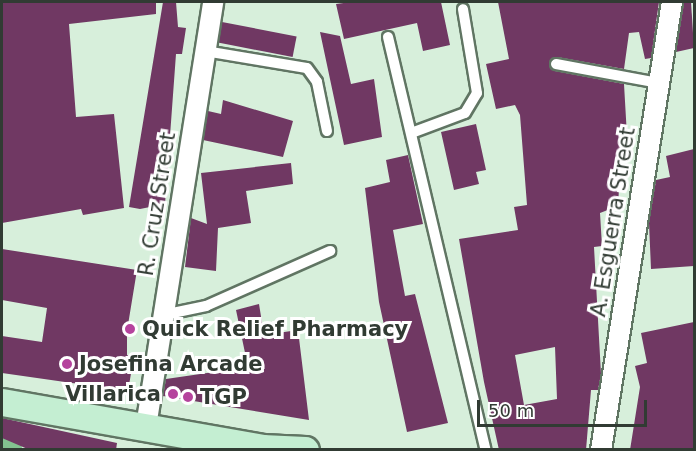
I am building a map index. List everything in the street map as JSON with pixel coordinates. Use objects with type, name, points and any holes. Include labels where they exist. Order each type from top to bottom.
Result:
[{"type":"main road","points":[[2,388],[262,436],[289,449]]},
{"type":"main road","points":[[2,402],[289,449]]},
{"type":"street","name":"R. Cruz Street","points":[[148,414],[213,2]]},
{"type":"street","name":"A. Esguerra Street","points":[[601,450],[672,2]]},
{"type":"lane","points":[[414,132],[465,113],[477,93],[463,9]]},
{"type":"lane","points":[[388,36],[414,132],[486,450]]},
{"type":"lane","points":[[206,51],[307,68],[317,82],[327,131]]},
{"type":"lane","points":[[556,64],[659,83]]},
{"type":"lane","points":[[163,315],[206,306],[330,251]]},
{"type":"building","points":[[2,2],[156,2],[156,14],[69,24],[76,117],[114,114],[124,208],[83,215],[81,209],[2,223]]},
{"type":"building","points":[[163,2],[176,2],[178,27],[186,28],[182,54],[176,54],[165,204],[140,209],[129,207]]},
{"type":"building","points":[[441,2],[450,45],[423,51],[417,23],[344,39],[336,4]]},
{"type":"building","points":[[498,2],[659,2],[651,58],[645,59],[639,32],[629,33],[624,69],[557,57],[549,63],[555,71],[624,84],[627,136],[622,136],[618,206],[600,213],[602,246],[594,247],[601,374],[598,390],[591,390],[586,450],[499,450],[484,382],[459,239],[518,230],[514,207],[527,205],[520,115],[515,105],[496,109],[486,64],[509,59]],"holes":[[[555,347],[557,399],[524,405],[515,355]]]},
{"type":"building","points":[[691,2],[694,48],[676,52],[684,3]]},
{"type":"building","points":[[222,22],[297,37],[293,57],[218,43]]},
{"type":"building","points":[[320,32],[340,36],[351,84],[374,79],[382,137],[344,145]]},
{"type":"building","points":[[223,100],[293,121],[283,157],[203,140],[208,111],[221,114]]},
{"type":"building","points":[[476,124],[486,170],[476,172],[479,184],[454,190],[441,132]]},
{"type":"building","points":[[694,149],[694,266],[651,269],[649,223],[656,180],[670,177],[666,156]]},
{"type":"building","points":[[408,155],[423,224],[393,230],[405,296],[415,294],[448,423],[407,432],[379,302],[365,188],[390,182],[386,160]]},
{"type":"building","points":[[291,163],[293,184],[246,191],[251,223],[218,228],[216,271],[185,267],[191,218],[207,224],[201,173]]},
{"type":"building","points":[[2,249],[137,270],[127,331],[127,355],[134,356],[128,391],[2,373],[2,336],[42,342],[47,308],[2,300]]},
{"type":"building","points":[[259,304],[264,335],[298,330],[309,420],[163,396],[166,379],[248,367],[236,310]]},
{"type":"building","points":[[694,322],[693,450],[630,450],[640,387],[635,366],[647,363],[641,333]]},
{"type":"building","points":[[2,418],[117,443],[116,450],[30,450],[2,438]]},
{"type":"place","name":"Quick Relief Pharmacy","points":[[130,329]]},
{"type":"place","name":"Josefina Arcade","points":[[67,364]]},
{"type":"place","name":"Villarica","points":[[173,394]]},
{"type":"place","name":"TGP","points":[[188,397]]}]
